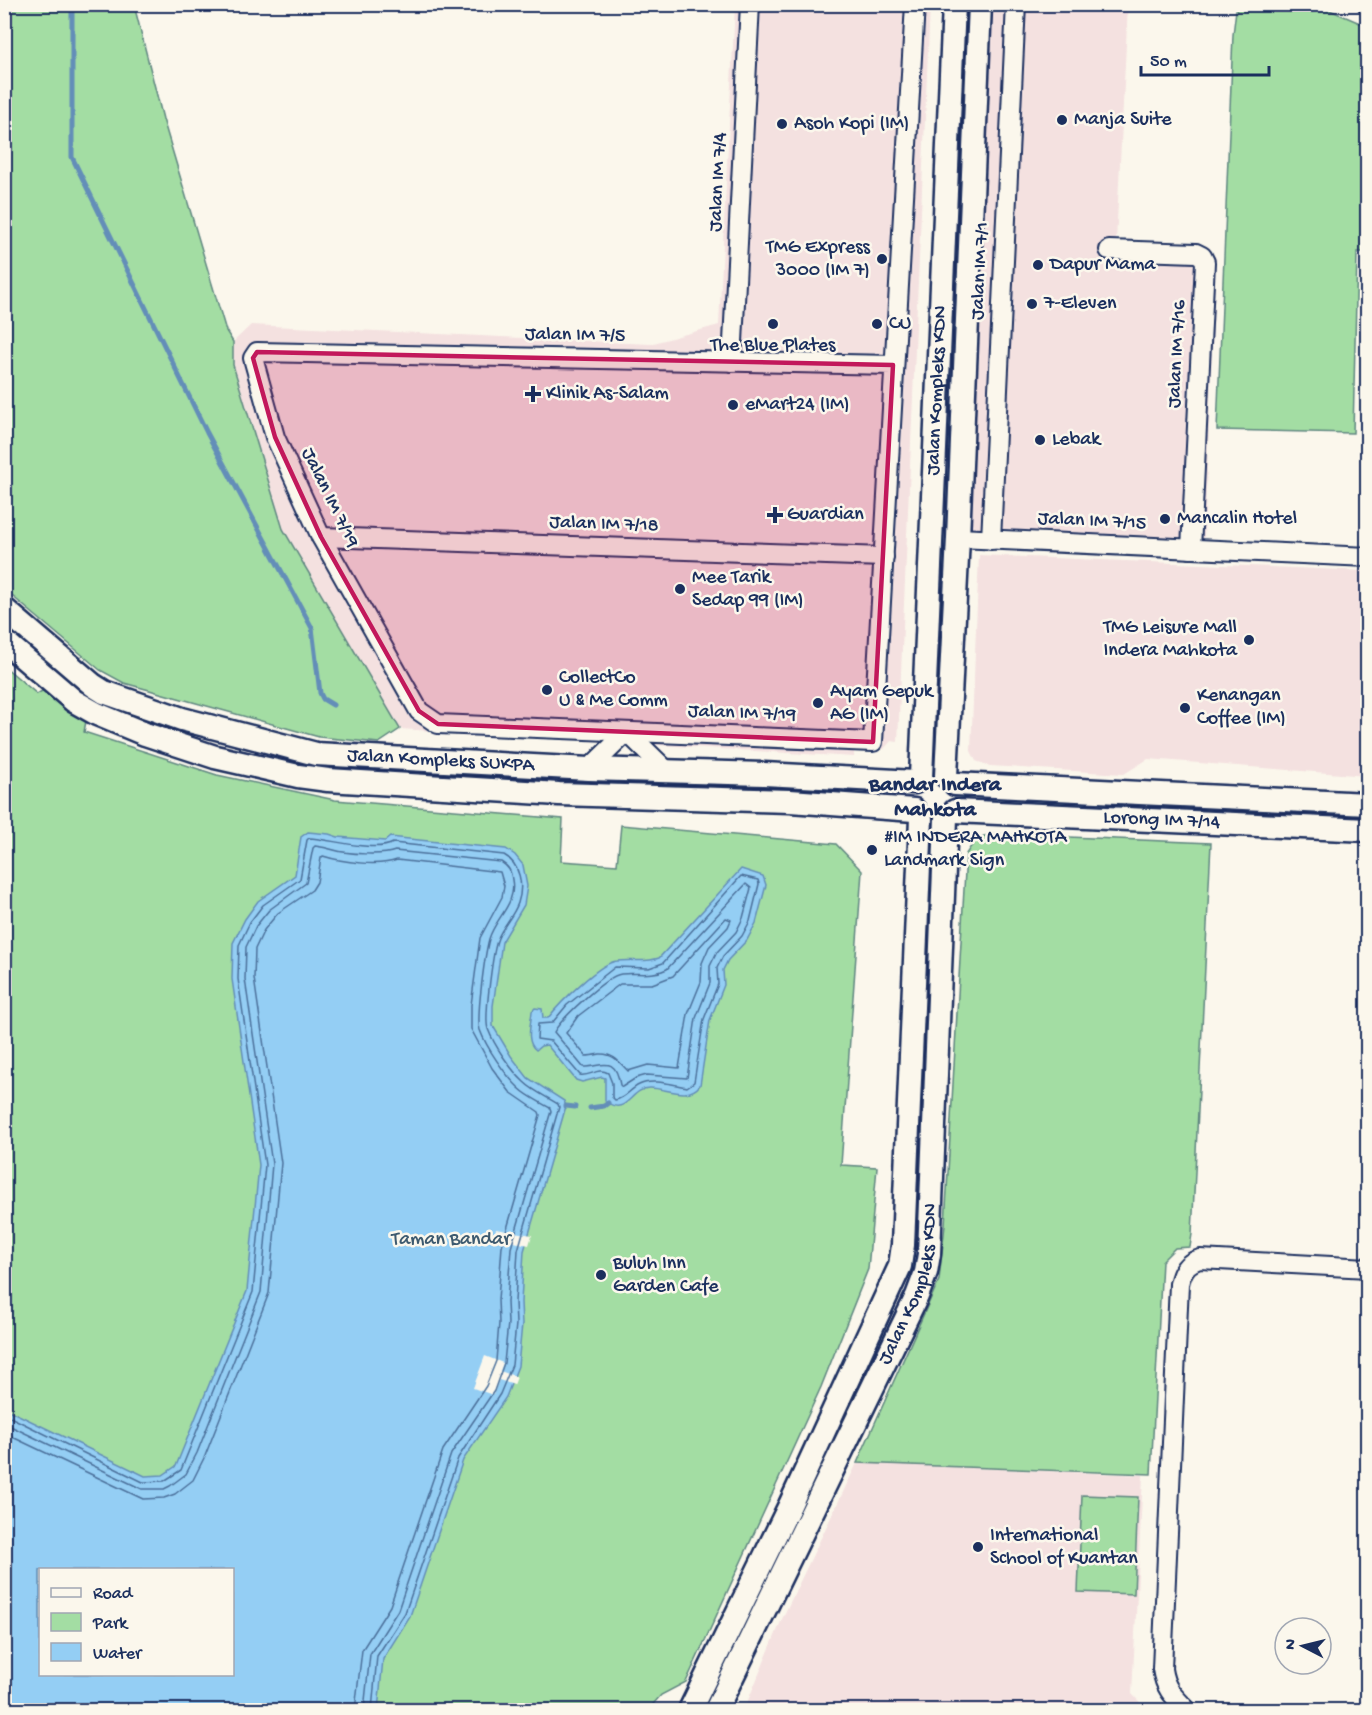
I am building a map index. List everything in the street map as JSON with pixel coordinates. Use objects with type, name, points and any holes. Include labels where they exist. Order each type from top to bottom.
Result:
[{"type":"street","name":"Jalan IM 7/4","points":[[732,362],[750,4]]},
{"type":"street","points":[[893,366],[915,4]]},
{"type":"street","name":"Jalan Kompleks KDN","points":[[918,779],[954,4]]},
{"type":"street","name":"Jalan Kompleks KDN","points":[[950,780],[980,4]]},
{"type":"street","name":"Jalan IM 7/1","points":[[991,540],[1016,4]]},
{"type":"street","name":"Jalan IM 7/16","points":[[1109,250],[1196,253],[1202,256],[1205,262],[1191,549]]},
{"type":"street","name":"Jalan IM 7/5","points":[[256,352],[893,366]]},
{"type":"street","name":"Jalan IM 7/19","points":[[256,352],[253,358],[275,437],[321,537],[419,711],[438,724],[873,742],[893,366]]},
{"type":"street","name":"Jalan IM 7/18","points":[[321,537],[884,557]]},
{"type":"street","name":"Jalan IM 7/15","points":[[958,538],[1368,557]]},
{"type":"street","name":"Jalan Kompleks SUKPA","points":[[4,609],[104,692],[205,726],[316,754],[589,769],[918,779]]},
{"type":"street","name":"Jalan Kompleks SUKPA","points":[[4,641],[74,700],[97,714],[145,734],[215,757],[298,776],[328,780],[559,794],[790,801],[918,814]]},
{"type":"street","points":[[589,769],[627,732],[667,771]]},
{"type":"street","points":[[936,773],[950,780],[959,799],[951,815],[933,822],[918,814],[910,795],[918,779],[936,773]]},
{"type":"street","name":"Lorong IM 7/14","points":[[950,780],[1368,804]]},
{"type":"street","name":"Jalan Kompleks KDN","points":[[690,1710],[790,1505],[900,1266],[903,1245],[918,814]]},
{"type":"street","name":"Jalan Kompleks KDN","points":[[716,1710],[917,1296],[926,1272],[929,1254],[951,815]]},
{"type":"street","name":"Lorong IM 7/14","points":[[951,815],[1368,830]]},
{"type":"street","points":[[1187,1710],[1171,1694],[1164,1683],[1162,1669],[1178,1295],[1182,1273],[1186,1266],[1200,1259],[1368,1268]]},
{"type":"street","points":[[900,1266],[926,1272]]},
{"type":"highlighted area","points":[[257,352],[893,365],[873,742],[438,724],[419,711],[321,537],[275,437],[253,358]]},
{"type":"shaded area","points":[[735,5],[930,5],[898,742],[891,741],[884,749],[854,748],[854,757],[400,729],[283,529],[233,365],[233,342],[251,325],[650,344],[719,325]]},
{"type":"shaded area","points":[[990,5],[1128,5],[1116,242],[1206,247],[1216,258],[1204,540],[968,531]]},
{"type":"shaded area","points":[[979,555],[1367,571],[1367,776],[1148,759],[1124,774],[990,766],[976,761],[971,751]]},
{"type":"shaded area","name":"International School of Kuantan","points":[[857,1463],[1143,1475],[1132,1694],[1147,1710],[744,1710],[782,1619]]},
{"type":"green space","points":[[1239,4],[1318,5],[1367,26],[1368,252],[1357,252],[1353,433],[1217,430],[1233,35],[1236,10]]},
{"type":"green space","points":[[4,5],[134,5],[163,119],[226,331],[233,342],[233,365],[283,529],[400,729],[379,743],[319,737],[124,683],[100,670],[5,590]]},
{"type":"green space","name":"Taman Bandar","points":[[4,666],[37,694],[47,688],[86,721],[84,732],[217,775],[335,800],[563,819],[561,861],[617,865],[621,825],[836,844],[862,871],[841,1165],[877,1167],[868,1269],[821,1387],[686,1682],[661,1695],[648,1710],[5,1710]]},
{"type":"green space","points":[[998,834],[1211,843],[1192,1234],[1190,1247],[1175,1248],[1162,1261],[1151,1474],[857,1463],[939,1280],[945,1225],[966,854],[979,838]]},
{"type":"green space","points":[[1082,1495],[1138,1497],[1134,1594],[1078,1592]]},
{"type":"water","points":[[308,832],[338,837],[385,841],[390,837],[506,849],[523,865],[527,886],[524,905],[502,942],[493,1006],[493,1026],[511,1056],[528,1078],[564,1101],[566,1106],[524,1251],[522,1324],[518,1366],[506,1397],[463,1460],[410,1616],[383,1659],[378,1710],[5,1710],[4,1408],[145,1476],[163,1475],[176,1466],[247,1291],[259,1165],[232,979],[233,943],[245,919],[258,901],[295,875],[301,837]]},
{"type":"water","points":[[741,869],[763,876],[766,885],[756,923],[747,940],[728,960],[723,970],[724,985],[710,1020],[700,1085],[695,1090],[683,1093],[643,1089],[624,1104],[612,1105],[605,1101],[605,1078],[582,1082],[576,1080],[547,1045],[536,1050],[533,1047],[529,1032],[532,1011],[535,1008],[542,1009],[543,1018],[548,1018],[580,985],[610,963],[659,958]]},
{"type":"pier","points":[[496,1229],[532,1235],[529,1245],[494,1238]]},
{"type":"pier","points":[[485,1356],[503,1363],[500,1371],[517,1377],[514,1385],[499,1380],[493,1395],[473,1388]]},
{"type":"waterway","points":[[72,4],[72,157],[207,433],[312,628],[320,693],[323,699],[333,705]]},
{"type":"waterway","points":[[590,1108],[604,1106],[608,1103]]},
{"type":"waterway","points":[[566,1106],[575,1107]]},
{"type":"place","name":"Manja Suite","points":[[1062,120]]},
{"type":"place","name":"Asoh Kopi (IM)","points":[[782,124]]},
{"type":"place","name":"TMG Express 3000 (IM 7)","points":[[882,259]]},
{"type":"place","name":"Dapur Mama","points":[[1038,265]]},
{"type":"place","name":"7-Eleven","points":[[1032,304]]},
{"type":"place","name":"The Blue Plates","points":[[773,324]]},
{"type":"place","name":"CU","points":[[877,324]]},
{"type":"place","name":"Klinik As-Salam","points":[[533,394]]},
{"type":"place","name":"eMart24 (IM)","points":[[733,405]]},
{"type":"place","name":"Lebak","points":[[1040,440]]},
{"type":"place","name":"Guardian","points":[[775,515]]},
{"type":"place","name":"Mancalin Hotel","points":[[1165,519]]},
{"type":"place","name":"Mee Tarik Sedap 99 (IM)","points":[[680,589]]},
{"type":"place","name":"TMG Leisure Mall Indera Mahkota","points":[[1249,640]]},
{"type":"place","name":"CollectCo U & Me Comm","points":[[547,690]]},
{"type":"place","name":"Ayam Gepuk AG (IM)","points":[[818,703]]},
{"type":"place","name":"Kenangan Coffee (IM)","points":[[1185,708]]},
{"type":"place","name":"#IM INDERA MAHKOTA Landmark Sign","points":[[872,850]]},
{"type":"place","name":"Buluh Inn Garden Cafe","points":[[601,1275]]},
{"type":"place","name":"International School of Kuantan","points":[[978,1547]]},
{"type":"district","name":"Bandar Indera Mahkota","points":[[935,798]]}]
